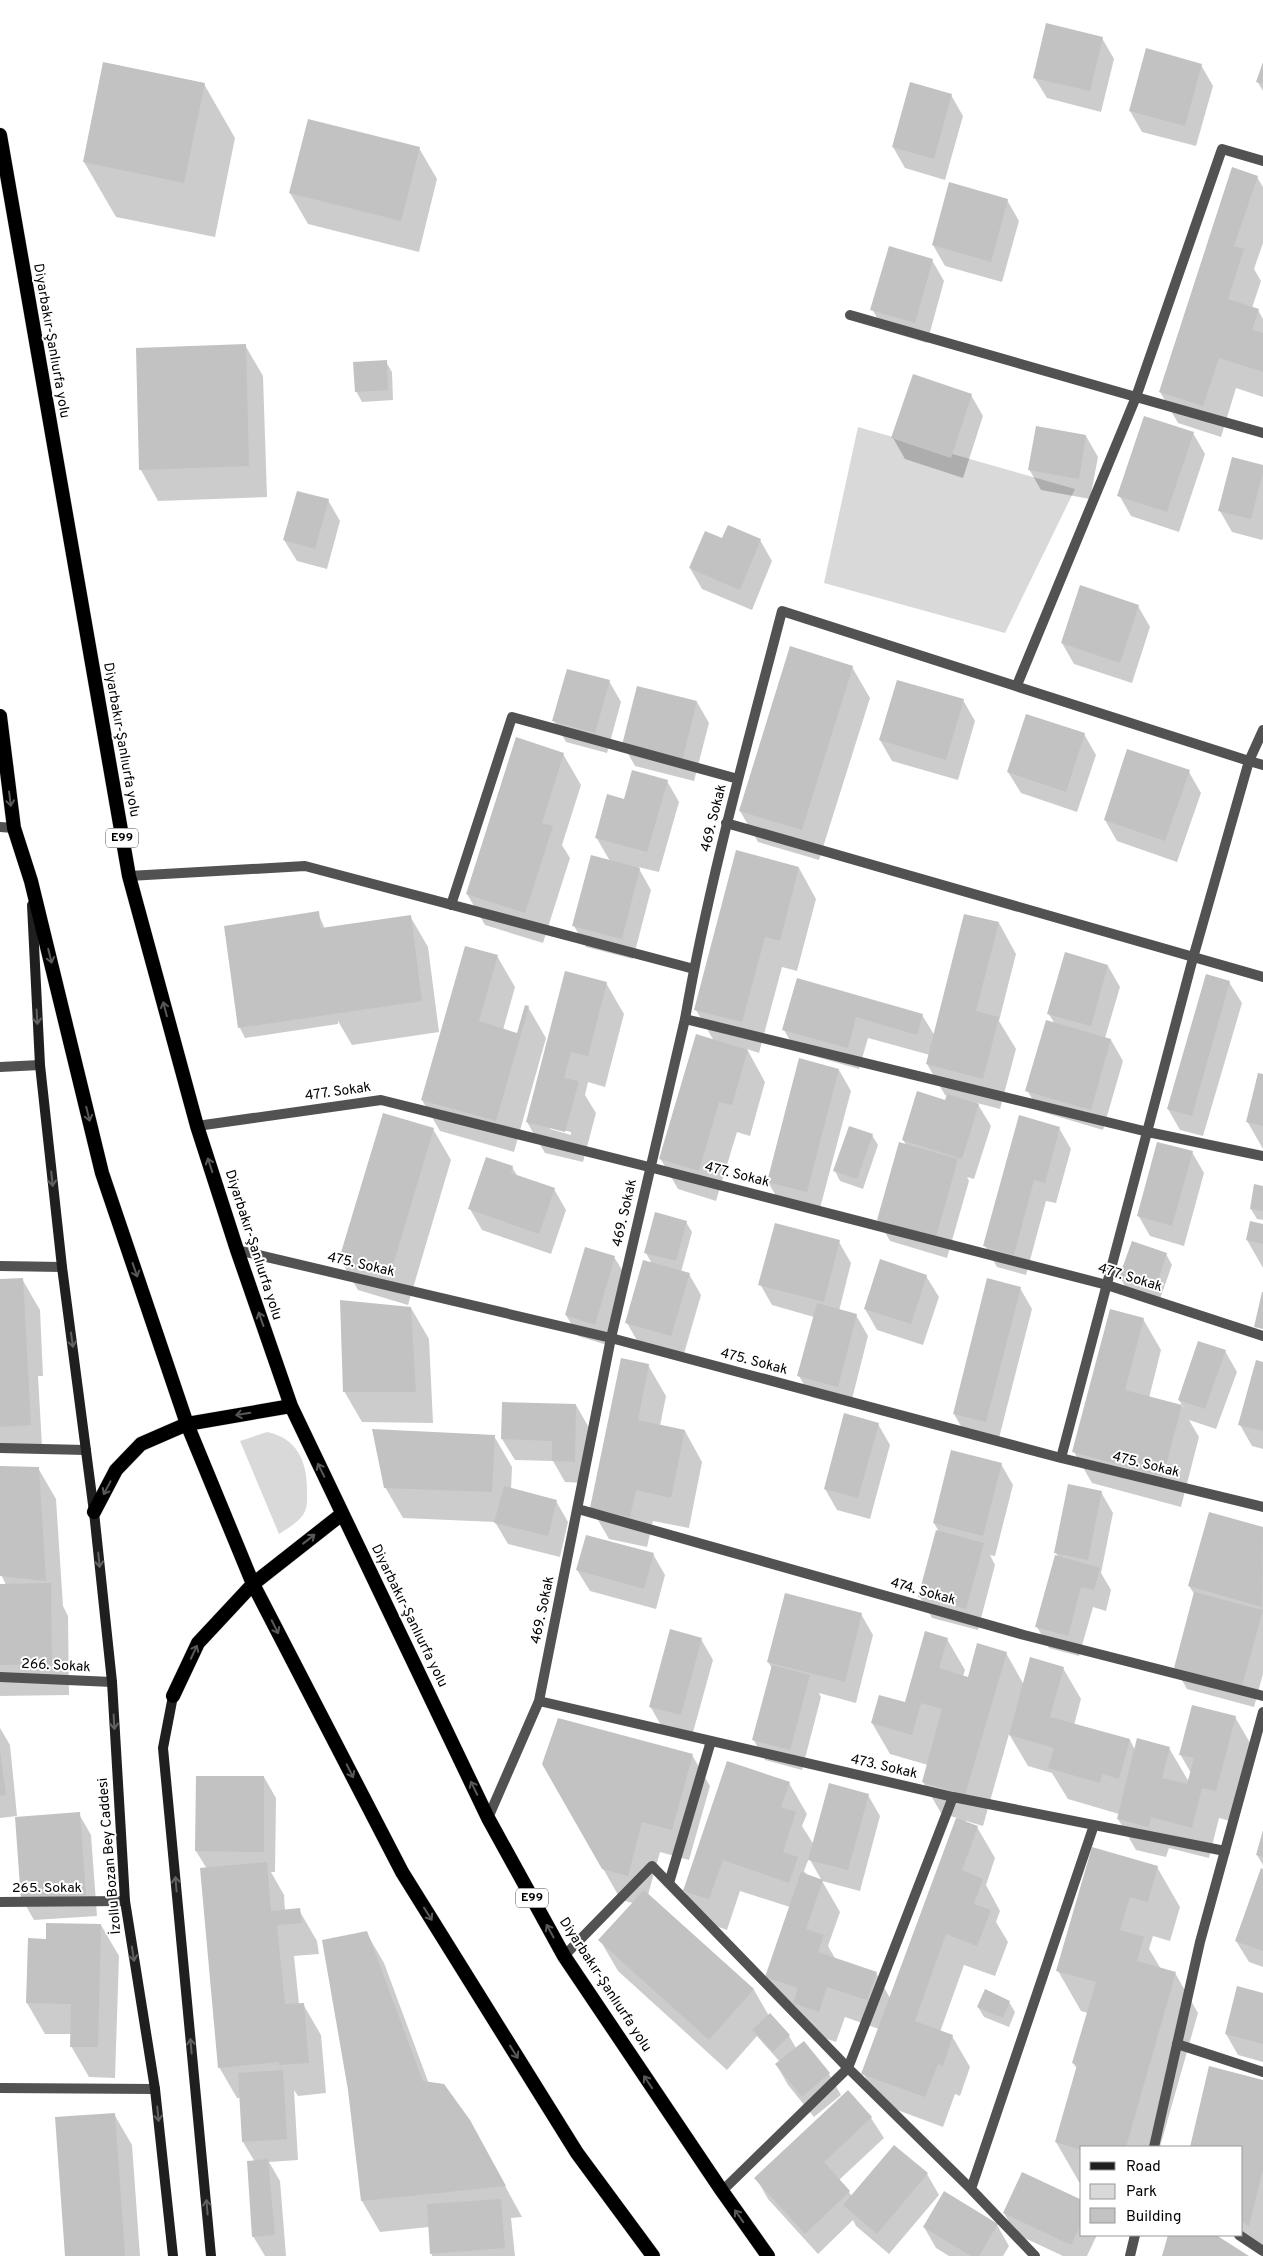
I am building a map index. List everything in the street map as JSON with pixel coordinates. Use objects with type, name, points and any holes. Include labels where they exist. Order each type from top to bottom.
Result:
[{"type":"highway","name":"Diyarbakır-Şanlıurfa yolu","points":[[0,135],[129,876],[197,1126],[290,1406],[488,1818],[564,1956],[768,2256]]},
{"type":"highway","points":[[0,716],[7,827],[31,881],[102,1173],[187,1424],[253,1584],[402,1872],[577,2153],[653,2256]]},
{"type":"highway","points":[[94,1512],[116,1470],[141,1444],[187,1424],[290,1406]]},
{"type":"highway","points":[[173,1696],[198,1643],[253,1584],[342,1514]]},
{"type":"main road","name":"İzollu Bozan Bey Caddesi","points":[[31,881],[40,1065],[62,1267],[94,1512],[112,1682],[125,1901],[155,2089],[173,2256]]},
{"type":"main road","points":[[173,1696],[163,1748],[211,2256]]},
{"type":"street","points":[[1263,161],[1222,149],[1136,397],[1017,685],[1263,766]]},
{"type":"street","points":[[850,315],[1263,433]]},
{"type":"street","name":"469. Sokak","points":[[488,1818],[539,1701],[611,1338],[649,1167],[685,1019],[726,823],[782,611],[1017,685]]},
{"type":"street","points":[[451,905],[512,718],[738,779]]},
{"type":"street","points":[[1061,1458],[1193,958],[1249,761],[1263,730]]},
{"type":"street","points":[[726,823],[1263,977]]},
{"type":"street","points":[[129,876],[305,866],[694,969]]},
{"type":"street","points":[[685,1019],[1148,1132],[1263,1156]]},
{"type":"street","points":[[0,1067],[40,1065]]},
{"type":"street","name":"477. Sokak","points":[[197,1126],[382,1100],[1107,1285],[1263,1336]]},
{"type":"street","name":"475. Sokak","points":[[237,1250],[611,1338],[1061,1458],[1263,1507]]},
{"type":"street","points":[[0,1266],[62,1267]]},
{"type":"street","points":[[0,1448],[86,1450]]},
{"type":"street","name":"474. Sokak","points":[[578,1509],[1024,1635],[1263,1696]]},
{"type":"street","name":"266. Sokak","points":[[0,1677],[112,1682]]},
{"type":"street","name":"473. Sokak","points":[[539,1701],[953,1797],[1225,1851]]},
{"type":"street","points":[[1154,2146],[1200,1942],[1263,1712]]},
{"type":"street","points":[[669,1883],[712,1741]]},
{"type":"street","points":[[722,2191],[848,2068],[953,1797]]},
{"type":"street","points":[[971,2189],[1094,1825]]},
{"type":"street","points":[[564,1956],[652,1866],[848,2068],[1036,2256]]},
{"type":"street","name":"265. Sokak","points":[[0,1902],[125,1901]]},
{"type":"street","points":[[1178,2044],[1263,2072]]},
{"type":"street","points":[[0,2088],[155,2089]]},
{"type":"street","points":[[1130,2256],[1135,2236]]},
{"type":"street","points":[[1240,2236],[1263,2251]]},
{"type":"green space","points":[[858,427],[1075,489],[1005,633],[824,583]]},
{"type":"green space","points":[[267,1432],[285,1439],[292,1445],[298,1452],[305,1469],[307,1502],[305,1512],[301,1518],[279,1534],[240,1441]]},
{"type":"building","points":[[1046,23],[1103,37],[1090,91],[1033,78]]},
{"type":"building","points":[[1146,48],[1202,64],[1185,126],[1129,111]]},
{"type":"building","points":[[103,62],[205,83],[184,183],[83,162]]},
{"type":"building","points":[[1263,62],[1263,84],[1256,82]]},
{"type":"building","points":[[910,82],[952,94],[934,159],[892,147]]},
{"type":"building","points":[[308,119],[420,147],[401,221],[289,193]]},
{"type":"building","points":[[1232,167],[1258,176],[1234,246],[1244,249],[1228,299],[1259,309],[1252,330],[1263,333],[1263,372],[1219,358],[1203,406],[1159,392]]},
{"type":"building","points":[[949,182],[1008,199],[991,262],[932,245]]},
{"type":"building","points":[[889,246],[933,259],[915,323],[870,310]]},
{"type":"building","points":[[246,344],[249,466],[139,470],[136,348]]},
{"type":"building","points":[[387,360],[388,390],[355,392],[353,362]]},
{"type":"building","points":[[913,374],[972,394],[951,458],[891,438]]},
{"type":"building","points":[[1144,416],[1194,432],[1167,512],[1117,496]]},
{"type":"building","points":[[1036,426],[1086,435],[1079,479],[1028,470]]},
{"type":"building","points":[[1232,457],[1263,465],[1263,472],[1251,519],[1218,511]]},
{"type":"building","points":[[297,491],[329,499],[315,549],[283,540]]},
{"type":"building","points":[[728,525],[761,539],[740,590],[689,568],[705,531],[722,538]]},
{"type":"building","points":[[1080,585],[1139,605],[1120,663],[1061,643]]},
{"type":"building","points":[[790,646],[853,666],[802,830],[739,811]]},
{"type":"building","points":[[567,669],[610,680],[595,733],[552,721]]},
{"type":"building","points":[[897,680],[964,699],[946,760],[879,740]]},
{"type":"building","points":[[637,686],[697,701],[682,761],[622,745]]},
{"type":"building","points":[[1026,714],[1085,733],[1066,792],[1007,772]]},
{"type":"building","points":[[516,737],[564,753],[542,823],[553,826],[525,913],[466,894]]},
{"type":"building","points":[[1127,749],[1190,770],[1165,841],[1104,820]]},
{"type":"building","points":[[632,770],[668,780],[647,852],[595,838],[607,794],[624,799]]},
{"type":"building","points":[[736,850],[799,867],[780,941],[765,937],[742,1022],[694,1010]]},
{"type":"building","points":[[591,855],[640,868],[622,939],[572,926]]},
{"type":"building","points":[[319,911],[321,928],[411,915],[422,1001],[238,1028],[224,926]]},
{"type":"building","points":[[964,914],[999,922],[976,1011],[999,1017],[983,1079],[926,1064]]},
{"type":"building","points":[[465,946],[498,955],[479,1021],[517,1033],[525,1005],[529,1006],[496,1121],[421,1100]]},
{"type":"building","points":[[1065,952],[1108,965],[1091,1026],[1047,1014]]},
{"type":"building","points":[[565,971],[607,982],[588,1056],[571,1052],[564,1078],[579,1081],[565,1132],[526,1122]]},
{"type":"building","points":[[1206,974],[1230,981],[1192,1116],[1167,1109]]},
{"type":"building","points":[[797,978],[923,1014],[917,1035],[856,1017],[848,1048],[782,1030]]},
{"type":"building","points":[[1046,1020],[1111,1039],[1091,1110],[1025,1091]]},
{"type":"building","points":[[696,1034],[748,1050],[732,1105],[719,1102],[699,1171],[659,1159]]},
{"type":"building","points":[[799,1058],[839,1069],[807,1192],[767,1182]]},
{"type":"building","points":[[1258,1073],[1263,1074],[1263,1126],[1246,1122]]},
{"type":"building","points":[[917,1091],[945,1100],[947,1094],[979,1104],[962,1159],[902,1140]]},
{"type":"building","points":[[383,1113],[434,1128],[390,1275],[339,1259]]},
{"type":"building","points":[[1019,1115],[1060,1127],[1045,1183],[1034,1180],[1014,1255],[983,1246]]},
{"type":"building","points":[[849,1126],[873,1134],[857,1179],[833,1171]]},
{"type":"building","points":[[899,1142],[958,1159],[936,1237],[877,1220]]},
{"type":"building","points":[[1157,1142],[1193,1151],[1172,1226],[1137,1216]]},
{"type":"building","points":[[486,1157],[513,1166],[511,1173],[555,1188],[539,1234],[468,1209]]},
{"type":"building","points":[[1254,1184],[1263,1186],[1263,1211],[1250,1209]]},
{"type":"building","points":[[655,1212],[687,1221],[676,1261],[644,1253]]},
{"type":"building","points":[[1250,1221],[1263,1224],[1263,1244],[1246,1240]]},
{"type":"building","points":[[775,1223],[840,1240],[824,1302],[758,1285]]},
{"type":"building","points":[[1132,1241],[1167,1253],[1155,1290],[1119,1277]]},
{"type":"building","points":[[585,1247],[615,1256],[595,1325],[565,1315]]},
{"type":"building","points":[[880,1259],[927,1275],[911,1324],[864,1309]]},
{"type":"building","points":[[643,1260],[690,1273],[671,1336],[625,1323]]},
{"type":"building","points":[[23,1278],[31,1425],[0,1427],[0,1279]]},
{"type":"building","points":[[987,1278],[1021,1287],[986,1422],[953,1414]]},
{"type":"building","points":[[1263,1292],[1263,1329],[1254,1327]]},
{"type":"building","points":[[340,1300],[411,1307],[416,1392],[343,1392]]},
{"type":"building","points":[[817,1303],[857,1314],[838,1387],[797,1376]]},
{"type":"building","points":[[1110,1309],[1144,1318],[1125,1390],[1182,1405],[1163,1476],[1072,1452]]},
{"type":"building","points":[[1198,1341],[1226,1350],[1205,1409],[1178,1400]]},
{"type":"building","points":[[621,1358],[649,1364],[638,1420],[685,1430],[671,1498],[636,1490],[630,1517],[590,1508]]},
{"type":"building","points":[[1256,1360],[1263,1362],[1263,1431],[1238,1425]]},
{"type":"building","points":[[502,1402],[576,1404],[575,1462],[552,1461],[552,1441],[501,1439]]},
{"type":"building","points":[[844,1413],[879,1423],[858,1498],[824,1489]]},
{"type":"building","points":[[372,1429],[495,1435],[492,1492],[384,1488]]},
{"type":"building","points":[[951,1450],[1002,1463],[983,1536],[933,1523]]},
{"type":"building","points":[[0,1466],[39,1467],[46,1581],[0,1576]]},
{"type":"building","points":[[1068,1484],[1102,1491],[1088,1560],[1054,1553]]},
{"type":"building","points":[[504,1486],[557,1500],[548,1536],[494,1523]]},
{"type":"building","points":[[1209,1512],[1263,1527],[1262,1607],[1188,1586]]},
{"type":"building","points":[[936,1530],[984,1543],[966,1609],[918,1597]]},
{"type":"building","points":[[586,1535],[654,1553],[644,1589],[576,1570]]},
{"type":"building","points":[[1055,1555],[1100,1568],[1094,1590],[1081,1587],[1068,1636],[1035,1627]]},
{"type":"building","points":[[51,1583],[52,1664],[0,1665],[0,1584]]},
{"type":"building","points":[[1194,1592],[1263,1610],[1242,1686],[1174,1668]]},
{"type":"building","points":[[785,1593],[862,1613],[845,1682],[767,1662]]},
{"type":"building","points":[[670,1629],[702,1638],[681,1715],[649,1707]]},
{"type":"building","points":[[925,1631],[948,1638],[939,1668],[968,1677],[977,1643],[1007,1652],[965,1795],[922,1782],[942,1709],[921,1703],[912,1735],[871,1723],[879,1695],[905,1702]]},
{"type":"building","points":[[1030,1657],[1064,1667],[1050,1717],[1130,1739],[1119,1779],[1102,1774],[1100,1783],[1048,1768],[1054,1748],[1009,1735]]},
{"type":"building","points":[[772,1665],[810,1675],[790,1750],[752,1740]]},
{"type":"building","points":[[1192,1705],[1236,1716],[1216,1791],[1202,1788],[1192,1828],[1151,1817],[1149,1827],[1117,1819],[1137,1738],[1170,1747],[1162,1778],[1187,1784],[1194,1758],[1179,1755]]},
{"type":"building","points":[[558,1718],[693,1754],[672,1830],[642,1822],[628,1876],[602,1869],[542,1764]]},
{"type":"building","points":[[0,1751],[6,1795],[0,1796]]},
{"type":"building","points":[[727,1761],[790,1782],[781,1807],[796,1812],[783,1852],[798,1857],[789,1883],[723,1860],[709,1899],[683,1891]]},
{"type":"building","points":[[196,1776],[264,1776],[264,1852],[195,1851]]},
{"type":"building","points":[[829,1783],[869,1794],[848,1870],[808,1860]]},
{"type":"building","points":[[80,1812],[86,1895],[21,1900],[15,1817]]},
{"type":"building","points":[[956,1818],[978,1826],[962,1870],[983,1879],[974,1904],[991,1910],[977,1946],[946,1934],[915,2021],[953,2035],[943,2066],[938,2064],[925,2097],[861,2074]]},
{"type":"building","points":[[1263,1830],[1263,1857],[1256,1855]]},
{"type":"building","points":[[1092,1847],[1158,1866],[1148,1902],[1130,1897],[1120,1930],[1144,1937],[1137,1961],[1176,1972],[1126,2146],[1080,2146],[1080,2149],[1055,2142],[1077,2065],[1072,2063],[1096,1982],[1056,1971]]},
{"type":"building","points":[[267,1862],[271,1911],[300,1908],[302,1923],[277,1925],[285,2004],[304,2003],[309,2063],[279,2065],[279,2062],[218,2068],[200,1868]]},
{"type":"building","points":[[1261,1868],[1263,1869],[1263,1951],[1235,1941]]},
{"type":"building","points":[[801,1872],[823,1880],[806,1929],[824,1935],[818,1952],[877,1972],[867,2000],[827,1987],[819,2012],[793,2003],[798,1988],[765,1977]]},
{"type":"building","points":[[644,1890],[754,1989],[709,2040],[598,1940]]},
{"type":"building","points":[[46,1923],[101,1924],[98,2047],[70,2047],[71,2004],[26,2003],[28,1938],[46,1939]]},
{"type":"building","points":[[367,1931],[423,2081],[444,2084],[470,2120],[506,2186],[361,2201],[348,2090],[322,1940]]},
{"type":"building","points":[[1237,1986],[1263,1993],[1263,2044],[1225,2034]]},
{"type":"building","points":[[985,1989],[1010,2001],[1003,2018],[977,2007]]},
{"type":"building","points":[[770,2013],[790,2035],[773,2052],[752,2030]]},
{"type":"building","points":[[804,2041],[830,2073],[802,2097],[775,2064]]},
{"type":"building","points":[[1209,2066],[1263,2080],[1263,2170],[1249,2226],[1243,2223],[1243,2146],[1190,2146]]},
{"type":"building","points":[[283,2070],[287,2139],[242,2142],[238,2073]]},
{"type":"building","points":[[848,2090],[872,2117],[824,2162],[850,2191],[805,2234],[754,2178]]},
{"type":"building","points":[[115,2113],[125,2256],[65,2256],[55,2117]]},
{"type":"building","points":[[894,2145],[928,2173],[877,2234],[843,2205]]},
{"type":"building","points":[[268,2159],[275,2235],[252,2237],[247,2161]]},
{"type":"building","points":[[1022,2172],[1080,2199],[1080,2226],[1071,2245],[1003,2213]]},
{"type":"building","points":[[944,2191],[998,2224],[979,2256],[971,2256],[923,2227]]},
{"type":"building","points":[[501,2199],[505,2248],[430,2254],[427,2204]]},
{"type":"building","points":[[1168,2236],[1218,2236],[1249,2256],[1162,2256]]}]
